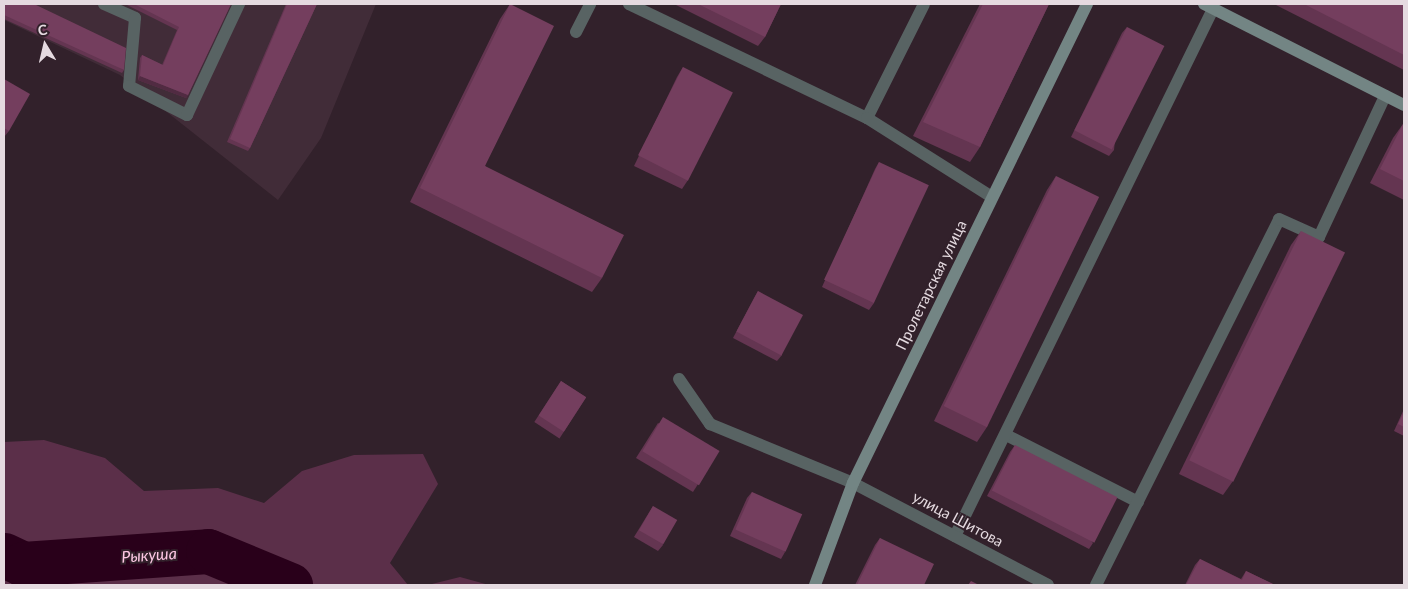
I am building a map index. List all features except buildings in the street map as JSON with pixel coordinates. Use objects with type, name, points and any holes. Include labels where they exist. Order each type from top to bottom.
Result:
[{"type":"street","points":[[104,4],[135,18],[129,86],[187,115],[239,4]]},
{"type":"street","points":[[576,32],[590,4]]},
{"type":"street","points":[[628,4],[867,118],[992,197]]},
{"type":"street","points":[[867,118],[924,4]]},
{"type":"street","name":"Пролетарская улица","points":[[814,585],[853,483],[1087,4]]},
{"type":"street","points":[[956,536],[1006,435],[1208,6],[1404,105]]},
{"type":"street","points":[[1096,585],[1279,219],[1319,237],[1385,96]]},
{"type":"street","name":"улица Шитова","points":[[679,379],[710,424],[853,483],[1048,585]]},
{"type":"street","points":[[1006,435],[1138,502]]},
{"type":"shaded area","points":[[4,4],[376,4],[321,138],[278,200],[120,75],[4,20]]},
{"type":"shaded area","points":[[44,440],[105,458],[144,491],[218,488],[264,503],[302,471],[354,455],[423,454],[438,484],[390,563],[408,585],[4,585],[4,442]]},
{"type":"shaded area","points":[[460,577],[489,585],[428,585]]},
{"type":"waterway","name":"Рыкуша","points":[[4,555],[23,564],[208,551],[290,585]]}]
